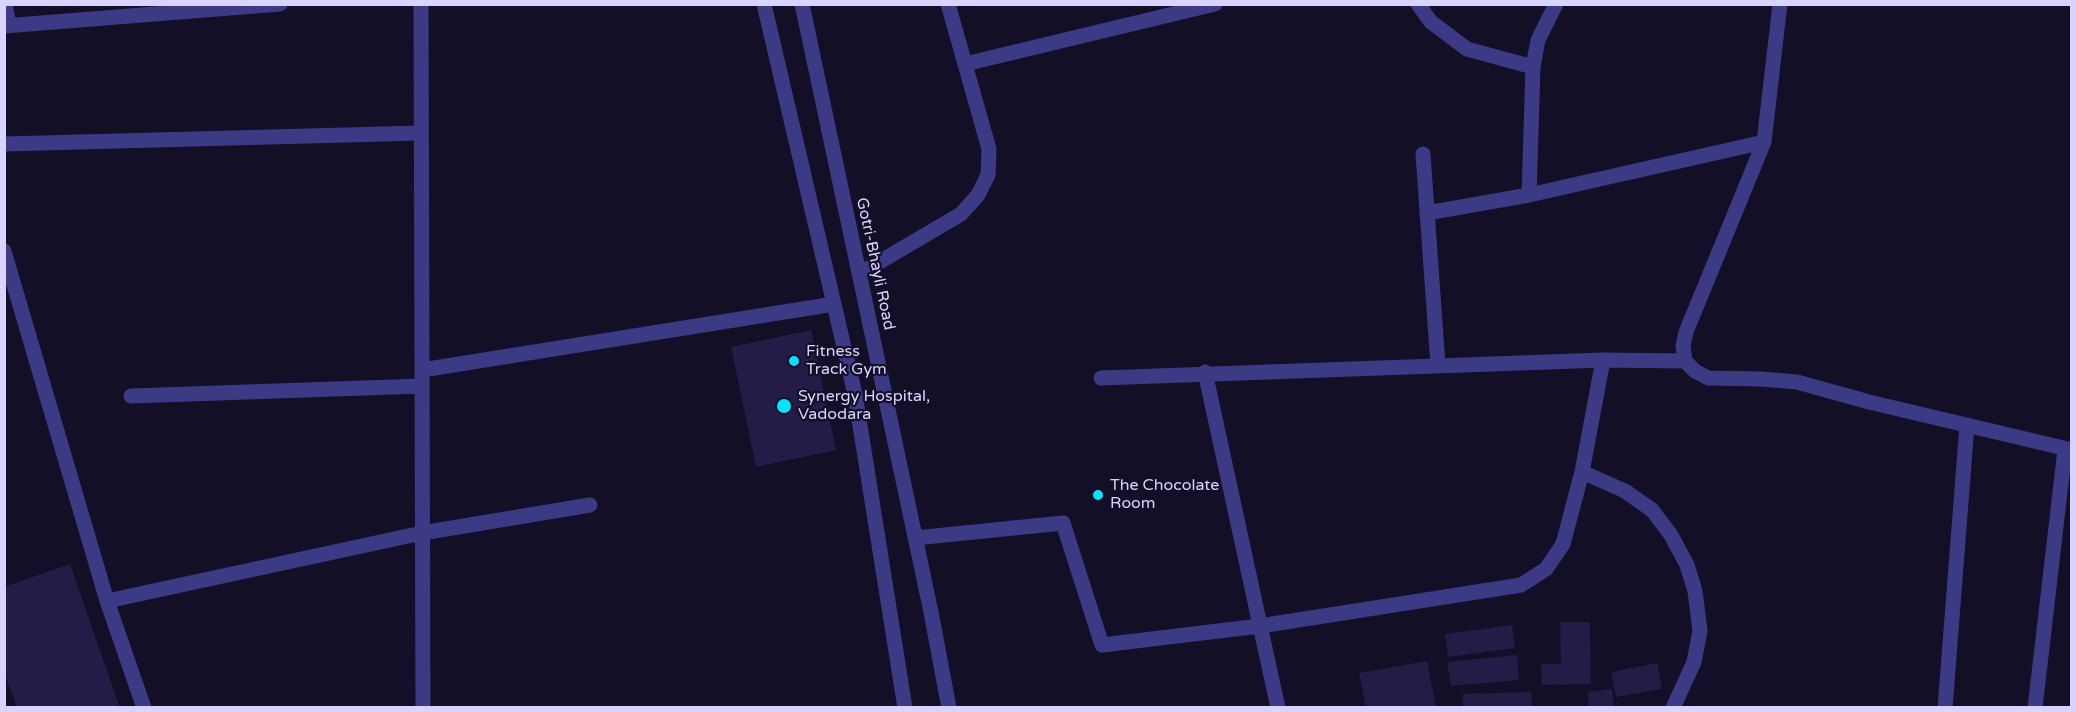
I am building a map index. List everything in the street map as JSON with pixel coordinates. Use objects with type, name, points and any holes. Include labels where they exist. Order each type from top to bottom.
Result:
[{"type":"street","points":[[5,4],[7,25],[280,4]]},
{"type":"street","points":[[421,4],[423,708]]},
{"type":"street","points":[[764,4],[855,394],[905,708]]},
{"type":"street","name":"Gotri-Bhayli Road","points":[[802,4],[949,708]]},
{"type":"street","points":[[859,274],[961,214],[978,195],[988,175],[989,150],[948,4]]},
{"type":"street","points":[[965,64],[1215,4]]},
{"type":"street","points":[[1418,4],[1431,22],[1467,49],[1533,67]]},
{"type":"street","points":[[1529,195],[1533,67],[1538,40],[1556,4]]},
{"type":"street","points":[[1780,4],[1764,142],[1686,332],[1683,346],[1685,361],[1695,371],[1708,378],[1797,382],[2068,449],[2035,708]]},
{"type":"street","points":[[4,144],[421,133]]},
{"type":"street","points":[[1427,213],[1529,195],[1764,142]]},
{"type":"street","points":[[1423,154],[1438,365]]},
{"type":"street","points":[[4,251],[107,601],[144,708]]},
{"type":"street","points":[[131,396],[422,378],[834,304]]},
{"type":"street","points":[[1101,378],[1205,372],[1603,360],[1685,361]]},
{"type":"street","points":[[915,538],[1063,523],[1102,645],[1260,626],[1521,585],[1546,568],[1563,544],[1582,472],[1603,360]]},
{"type":"street","points":[[1205,372],[1278,708]]},
{"type":"street","points":[[1944,708],[1966,425]]},
{"type":"street","points":[[1582,472],[1625,491],[1652,510],[1671,535],[1687,565],[1695,591],[1700,631],[1694,662],[1673,708]]},
{"type":"street","points":[[107,601],[422,533],[590,505]]},
{"type":"building","points":[[811,330],[836,450],[756,467],[731,347]]},
{"type":"building","points":[[70,564],[120,708],[17,708],[4,671],[4,587]]},
{"type":"building","points":[[1560,622],[1590,622],[1591,684],[1542,685],[1541,664],[1561,664]]},
{"type":"building","points":[[1512,625],[1515,648],[1448,657],[1445,634]]},
{"type":"building","points":[[1517,655],[1519,680],[1451,686],[1447,662]]},
{"type":"building","points":[[1427,661],[1436,708],[1366,708],[1359,673]]},
{"type":"building","points":[[1657,663],[1662,689],[1616,697],[1611,672]]},
{"type":"building","points":[[1612,689],[1614,708],[1589,708],[1588,692]]},
{"type":"building","points":[[1531,692],[1532,708],[1463,708],[1463,694]]},
{"type":"place","name":"Fitness Track Gym","points":[[794,361]]},
{"type":"place","name":"Synergy Hospital, Vadodara","points":[[784,406]]},
{"type":"place","name":"The Chocolate Room","points":[[1098,495]]}]
